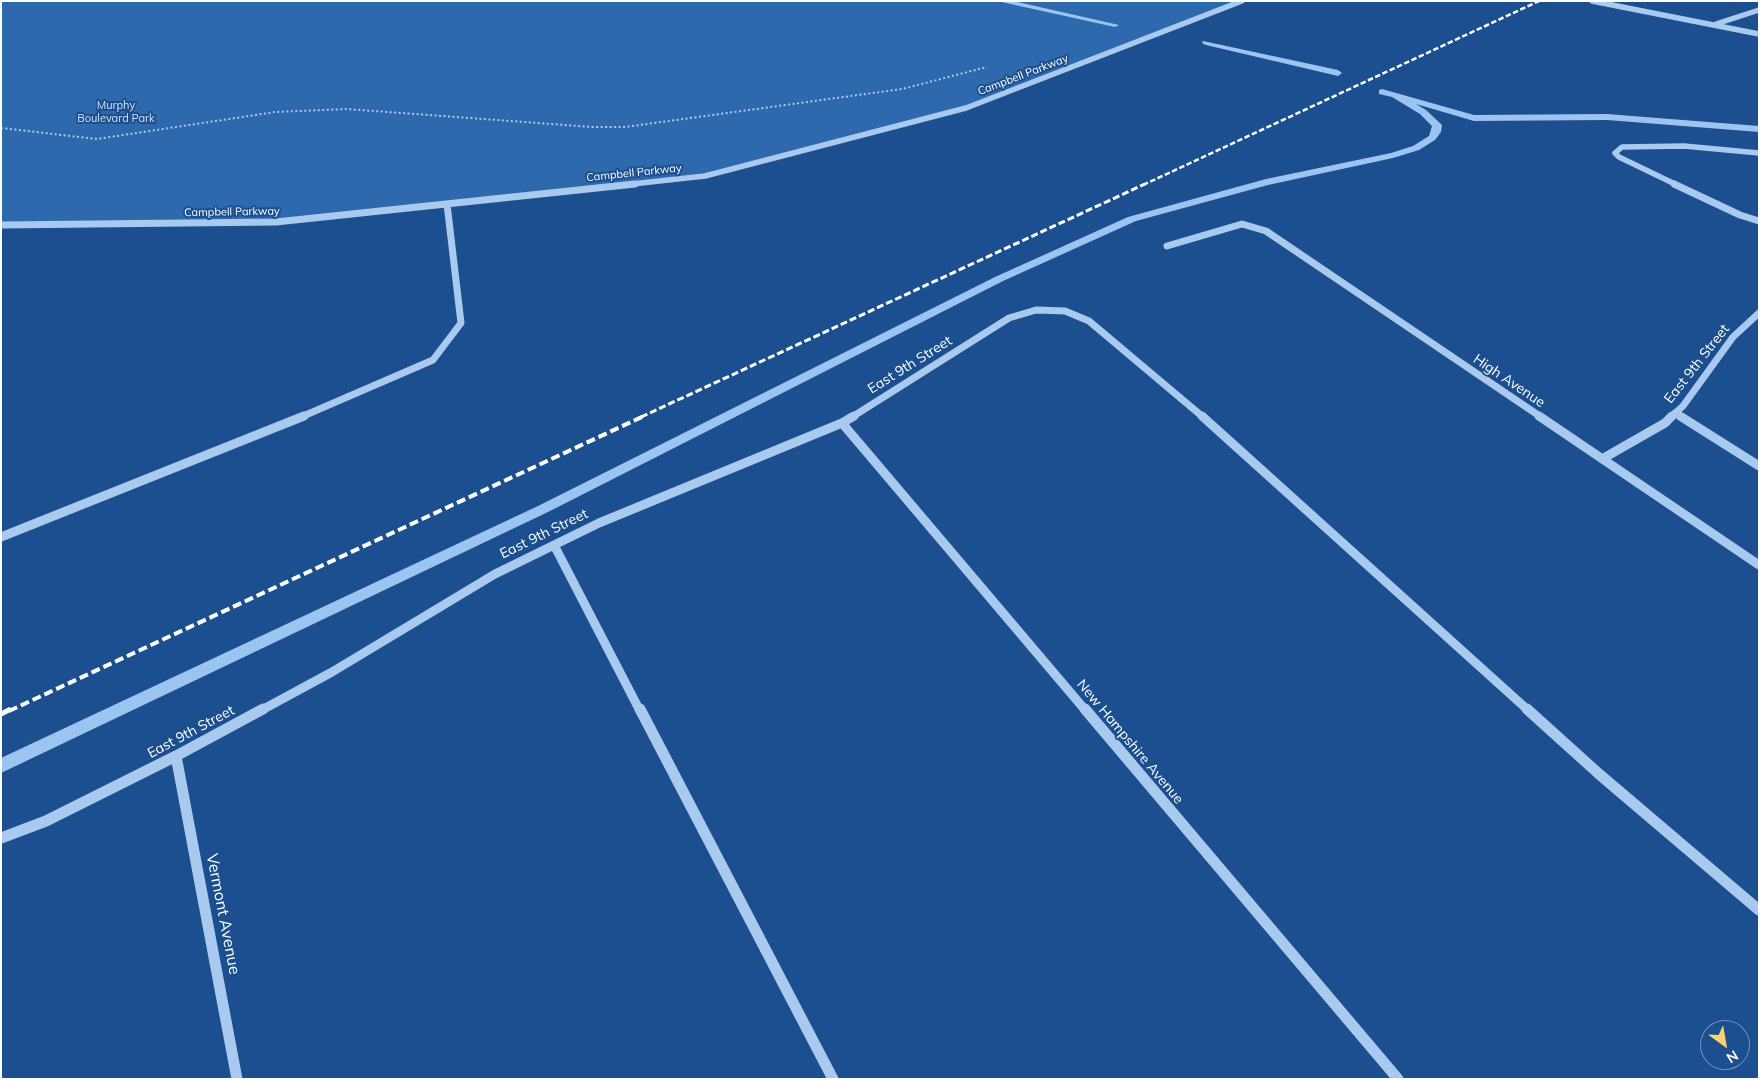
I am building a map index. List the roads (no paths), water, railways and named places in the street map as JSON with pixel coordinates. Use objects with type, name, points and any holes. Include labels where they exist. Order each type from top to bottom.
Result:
[{"type":"street","name":"Campbell Parkway","points":[[1,225],[276,222],[714,173],[966,108],[1242,1]]},
{"type":"street","points":[[1592,1],[1759,34]]},
{"type":"street","points":[[1714,25],[1759,10]]},
{"type":"street","points":[[1759,153],[1684,146],[1622,147],[1615,152],[1619,156],[1740,215],[1759,221]]},
{"type":"street","points":[[1,536],[344,400],[432,360],[461,323],[447,204]]},
{"type":"street","name":"High Avenue","points":[[1167,246],[1242,224],[1266,232],[1759,565]]},
{"type":"street","name":"East 9th Street","points":[[1,838],[46,821],[176,756],[332,672],[495,574],[600,522],[842,423],[1009,318],[1036,310],[1065,311],[1089,321],[1209,422],[1600,774],[1759,910]]},
{"type":"street","name":"East 9th Street","points":[[1602,459],[1658,427],[1683,406],[1734,337],[1759,313]]},
{"type":"street","points":[[1675,413],[1759,466]]},
{"type":"street","name":"New Hampshire Avenue","points":[[842,423],[1398,1079]]},
{"type":"street","points":[[554,545],[832,1079]]},
{"type":"street","name":"Vermont Avenue","points":[[176,756],[237,1079]]},
{"type":"waterway","points":[[1001,1],[1115,25]]},
{"type":"waterway","points":[[1206,43],[1338,73]]},
{"type":"waterway","points":[[1382,92],[1474,118],[1607,117],[1759,129]]},
{"type":"waterway","points":[[1,766],[543,509],[999,279],[1132,219],[1266,182],[1393,155],[1416,148],[1432,138],[1436,132],[1437,125],[1423,112],[1395,96]]},
{"type":"railway","points":[[1143,185],[1539,1]]},
{"type":"railway","points":[[641,417],[1145,184]]},
{"type":"railway","points":[[9,711],[644,416]]},
{"type":"railway","points":[[1,714],[11,709]]},
{"type":"park label","name":"Murphy Boulevard Park","points":[[116,112]]}]
